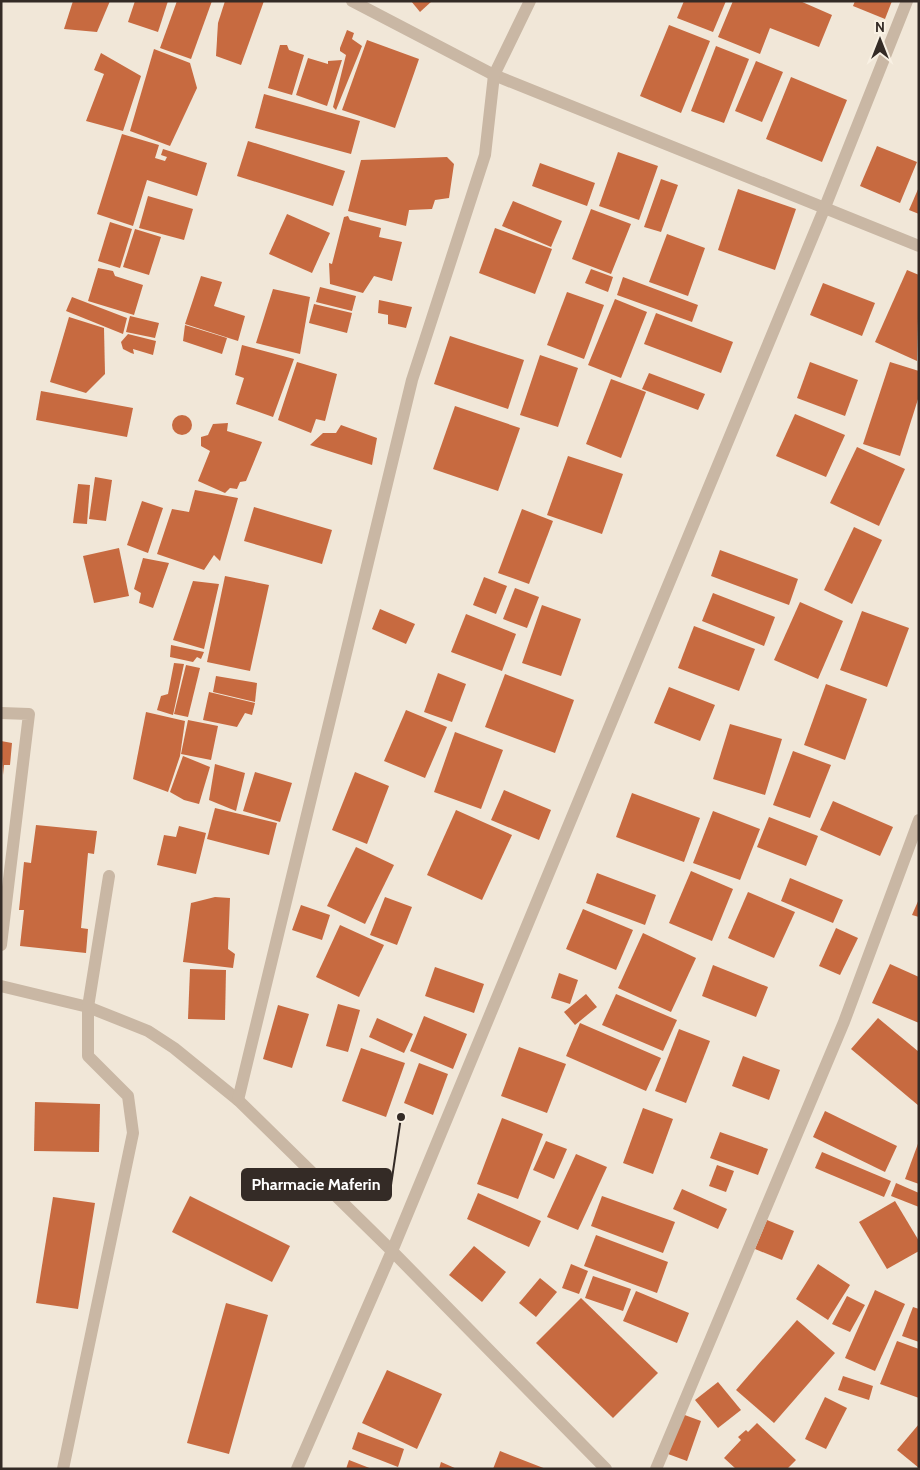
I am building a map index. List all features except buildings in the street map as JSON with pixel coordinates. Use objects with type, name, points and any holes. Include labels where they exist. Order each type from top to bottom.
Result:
[{"type":"street","points":[[352,1],[494,75],[919,246]]},
{"type":"street","points":[[238,1100],[412,380],[485,155],[494,75],[530,1]]},
{"type":"street","points":[[297,1469],[392,1251],[825,207],[907,1]]},
{"type":"street","points":[[1,712],[29,714],[4,891],[1,945]]},
{"type":"street","points":[[656,1469],[844,1022],[919,820]]},
{"type":"street","points":[[63,1469],[133,1133],[128,1096],[88,1056],[88,1007],[109,876]]},
{"type":"street","points":[[1,986],[88,1007],[148,1031],[174,1048],[238,1100],[392,1251],[606,1469]]},
{"type":"place","name":"Pharmacie Maferin","points":[[401,1117]]}]
